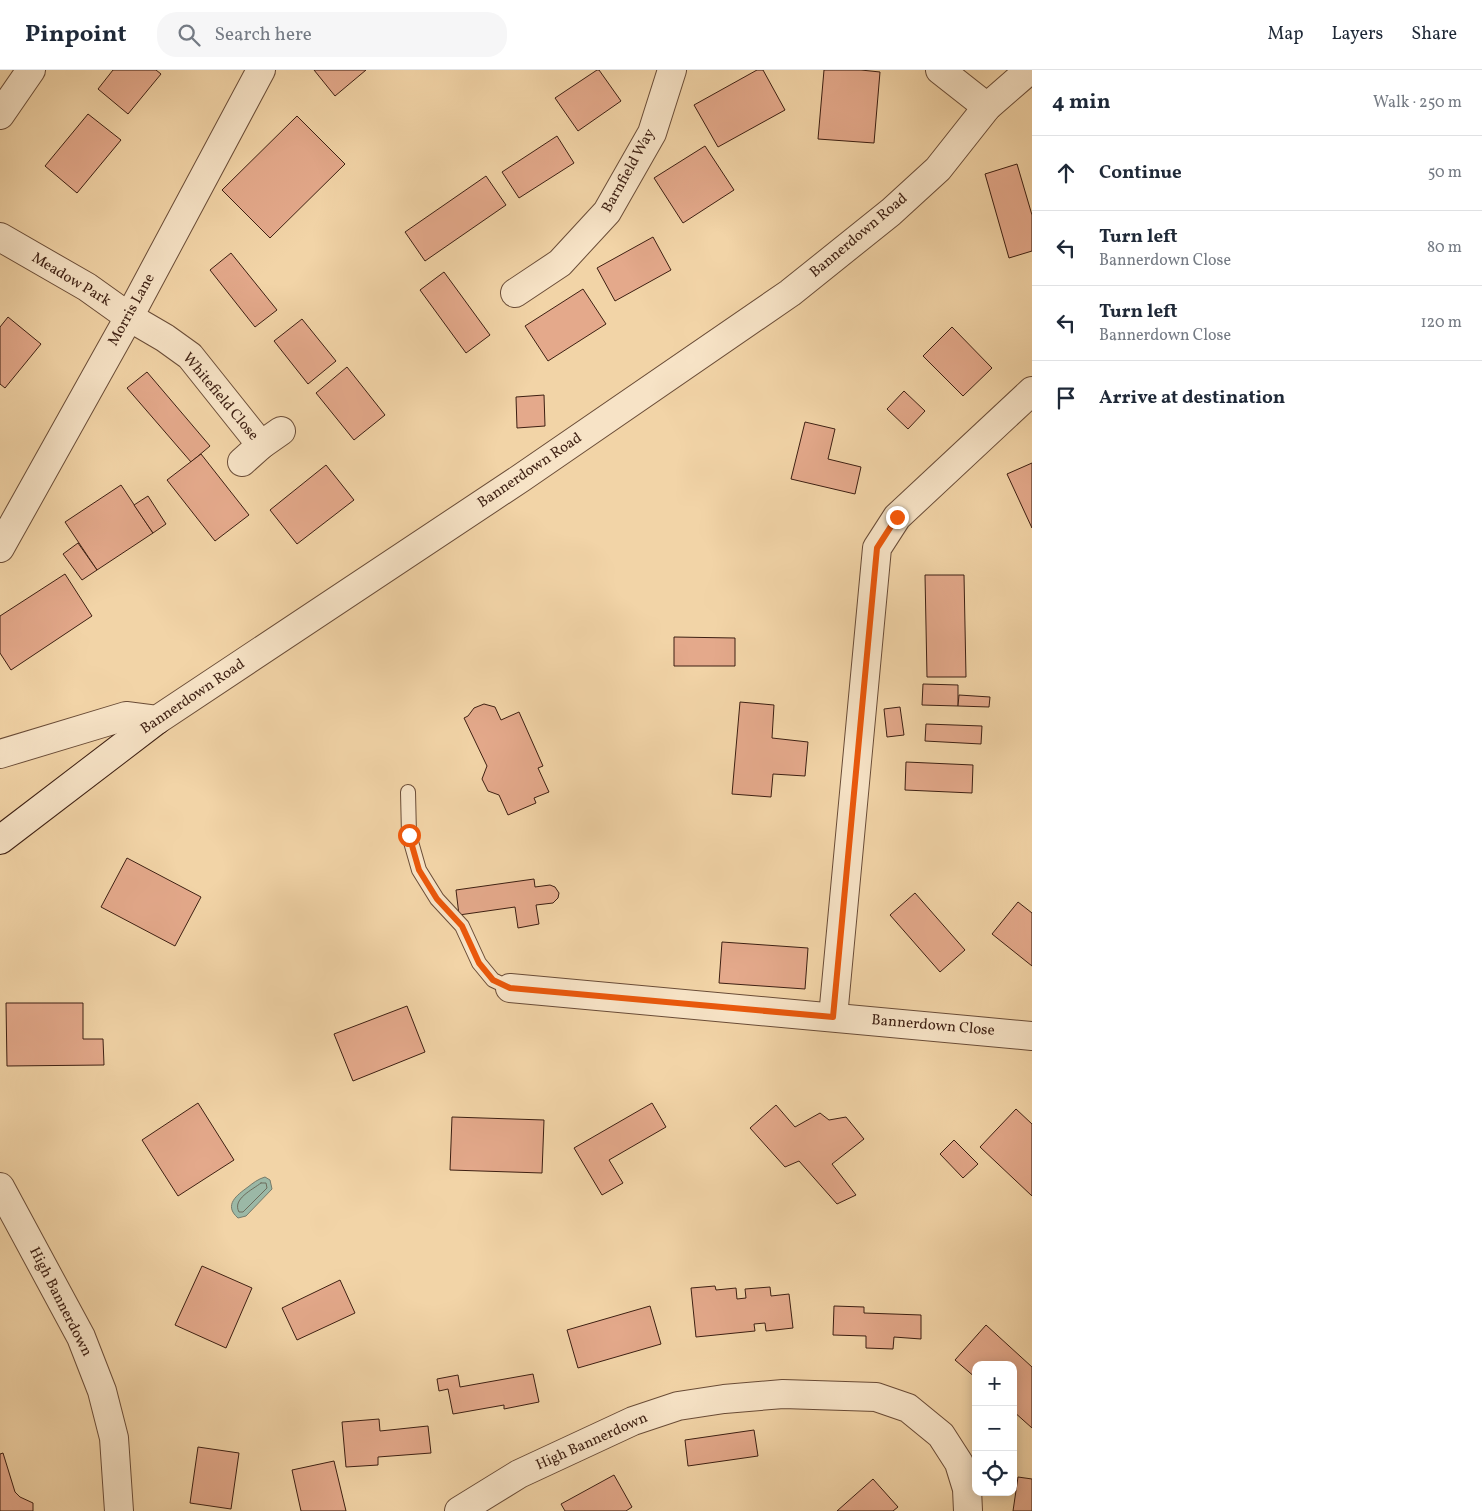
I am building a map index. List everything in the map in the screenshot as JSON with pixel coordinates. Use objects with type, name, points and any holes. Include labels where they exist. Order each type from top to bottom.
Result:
[{"type":"street","points":[[0,115],[31,70]]},
{"type":"street","name":"Morris Lane","points":[[0,548],[129,317],[261,70]]},
{"type":"street","name":"Barnfield Way","points":[[515,293],[560,263],[607,212],[652,133],[672,70]]},
{"type":"street","points":[[940,70],[987,107]]},
{"type":"street","name":"Bannerdown Road","points":[[0,840],[156,720],[522,478],[790,293],[891,212],[938,169],[987,107],[1032,70]]},
{"type":"street","name":"Meadow Park","points":[[4,247],[86,287],[129,317]]},
{"type":"street","name":"Whitefield Close","points":[[129,317],[165,338],[190,356],[261,446]]},
{"type":"street","points":[[833,1017],[877,548],[897,517],[1032,392]]},
{"type":"street","points":[[0,754],[126,716],[156,720]]},
{"type":"street","name":"Bannerdown Close","points":[[510,988],[1032,1036]]},
{"type":"street","name":"High Bannerdown","points":[[0,1187],[81,1337],[102,1391],[114,1438],[119,1511]]},
{"type":"street","name":"High Bannerdown","points":[[459,1511],[519,1474],[633,1421],[678,1406],[724,1399],[783,1394],[876,1397],[908,1408],[941,1435],[958,1463],[967,1489],[968,1511]]},
{"type":"lane","points":[[408,792],[409,835],[419,870],[437,899],[462,926],[479,963],[493,980],[510,988]]},
{"type":"water","points":[[265,1177],[270,1180],[272,1189],[246,1216],[238,1218],[232,1209],[233,1201],[252,1184]]},
{"type":"building","points":[[113,70],[156,70],[161,74],[128,114],[98,89]]},
{"type":"building","points":[[314,70],[366,70],[335,96]]},
{"type":"building","points":[[599,70],[621,101],[578,131],[555,98]]},
{"type":"building","points":[[757,70],[763,70],[785,110],[718,147],[694,105]]},
{"type":"building","points":[[824,70],[880,72],[874,143],[818,139]]},
{"type":"building","points":[[88,114],[121,140],[77,193],[45,166]]},
{"type":"building","points":[[297,116],[345,164],[270,238],[222,190]]},
{"type":"building","points":[[557,136],[574,163],[519,198],[502,172]]},
{"type":"building","points":[[705,146],[734,190],[683,223],[654,178]]},
{"type":"building","points":[[1017,164],[1032,215],[1032,251],[1009,258],[985,174]]},
{"type":"building","points":[[486,176],[506,205],[425,261],[405,232]]},
{"type":"building","points":[[653,237],[671,270],[615,301],[597,268]]},
{"type":"building","points":[[231,253],[277,310],[255,327],[210,270]]},
{"type":"building","points":[[444,272],[490,335],[466,353],[420,290]]},
{"type":"building","points":[[583,289],[606,324],[548,361],[525,326]]},
{"type":"building","points":[[8,317],[41,344],[5,388],[0,384],[0,327]]},
{"type":"building","points":[[302,319],[336,361],[308,384],[274,341]]},
{"type":"building","points":[[952,327],[992,368],[963,396],[923,356]]},
{"type":"building","points":[[347,367],[385,415],[354,440],[316,393]]},
{"type":"building","points":[[147,372],[210,446],[191,462],[127,388]]},
{"type":"building","points":[[904,391],[925,411],[908,429],[887,409]]},
{"type":"building","points":[[544,395],[545,426],[517,428],[516,397]]},
{"type":"building","points":[[805,422],[835,429],[828,459],[861,467],[855,494],[791,479]]},
{"type":"building","points":[[201,454],[249,515],[215,541],[167,480]]},
{"type":"building","points":[[1032,463],[1032,528],[1007,474]]},
{"type":"building","points":[[326,465],[354,500],[297,544],[270,510]]},
{"type":"building","points":[[121,485],[153,533],[97,570],[65,522]]},
{"type":"building","points":[[148,496],[166,524],[153,533],[134,505]]},
{"type":"building","points":[[78,543],[97,570],[82,580],[63,554]]},
{"type":"building","points":[[65,574],[92,616],[11,670],[0,653],[0,616]]},
{"type":"building","points":[[925,575],[964,575],[966,677],[927,677]]},
{"type":"building","points":[[674,637],[735,638],[735,666],[674,666]]},
{"type":"building","points":[[923,684],[958,685],[958,706],[922,705]]},
{"type":"building","points":[[959,695],[990,697],[989,707],[958,706]]},
{"type":"building","points":[[740,702],[774,705],[772,738],[808,742],[805,776],[773,774],[771,797],[732,794]]},
{"type":"building","points":[[484,704],[495,707],[501,720],[519,712],[543,766],[538,768],[549,792],[534,798],[536,803],[508,815],[499,795],[488,791],[482,779],[487,766],[464,718],[474,708]]},
{"type":"building","points":[[900,707],[904,735],[887,737],[884,709]]},
{"type":"building","points":[[926,724],[982,726],[981,744],[925,741]]},
{"type":"building","points":[[906,762],[973,765],[972,793],[905,790]]},
{"type":"building","points":[[127,858],[201,897],[175,946],[101,907]]},
{"type":"building","points":[[534,879],[535,887],[550,885],[555,887],[559,893],[558,898],[553,903],[536,905],[539,924],[518,928],[515,907],[459,915],[456,890]]},
{"type":"building","points":[[915,893],[965,950],[940,972],[890,915]]},
{"type":"building","points":[[1018,902],[1032,913],[1032,966],[992,934]]},
{"type":"building","points":[[722,942],[808,948],[805,989],[719,983]]},
{"type":"building","points":[[6,1003],[83,1003],[83,1039],[103,1039],[104,1065],[7,1066]]},
{"type":"building","points":[[407,1006],[425,1052],[353,1081],[334,1034]]},
{"type":"building","points":[[198,1103],[234,1160],[178,1196],[142,1140]]},
{"type":"building","points":[[652,1103],[666,1127],[609,1160],[623,1183],[602,1195],[574,1148]]},
{"type":"building","points":[[776,1105],[795,1127],[820,1113],[829,1120],[846,1117],[864,1139],[832,1164],[856,1195],[837,1204],[799,1161],[785,1167],[750,1128]]},
{"type":"building","points":[[1016,1109],[1032,1124],[1032,1196],[980,1147]]},
{"type":"building","points":[[452,1117],[544,1120],[542,1173],[450,1170]]},
{"type":"building","points":[[954,1140],[978,1164],[963,1178],[940,1154]]},
{"type":"building","points":[[202,1266],[252,1288],[226,1348],[175,1325]]},
{"type":"building","points":[[340,1280],[355,1313],[297,1340],[282,1308]]},
{"type":"building","points":[[715,1286],[716,1290],[736,1288],[737,1299],[746,1298],[745,1289],[770,1287],[771,1296],[789,1294],[793,1328],[766,1331],[765,1323],[754,1324],[755,1331],[696,1337],[691,1288]]},
{"type":"building","points":[[650,1306],[661,1344],[578,1368],[567,1330]]},
{"type":"building","points":[[834,1306],[864,1307],[864,1313],[921,1315],[921,1339],[894,1337],[893,1349],[866,1348],[866,1336],[833,1335]]},
{"type":"building","points":[[986,1325],[1032,1367],[1032,1428],[1017,1415],[1017,1361],[972,1361],[972,1375],[955,1360]]},
{"type":"building","points":[[533,1374],[539,1402],[504,1409],[504,1405],[453,1414],[448,1389],[439,1391],[437,1379],[458,1375],[460,1387]]},
{"type":"building","points":[[379,1419],[380,1431],[428,1426],[431,1453],[378,1457],[378,1465],[346,1467],[342,1422]]},
{"type":"building","points":[[754,1430],[758,1456],[688,1466],[685,1440]]},
{"type":"building","points":[[198,1447],[239,1453],[231,1509],[190,1503]]},
{"type":"building","points":[[3,1453],[15,1492],[20,1497],[33,1503],[33,1511],[0,1511],[0,1454]]},
{"type":"building","points":[[334,1461],[346,1511],[301,1511],[292,1470]]},
{"type":"building","points":[[614,1475],[632,1507],[626,1511],[565,1511],[561,1504]]},
{"type":"building","points":[[1018,1477],[1032,1479],[1032,1511],[1013,1511],[1015,1496],[1017,1496]]},
{"type":"building","points":[[873,1479],[898,1507],[893,1511],[837,1511]]},
{"type":"route","points":[[409,835],[419,870],[437,899],[462,926],[479,963],[493,980],[510,988],[833,1017],[877,548],[897,517]]}]
